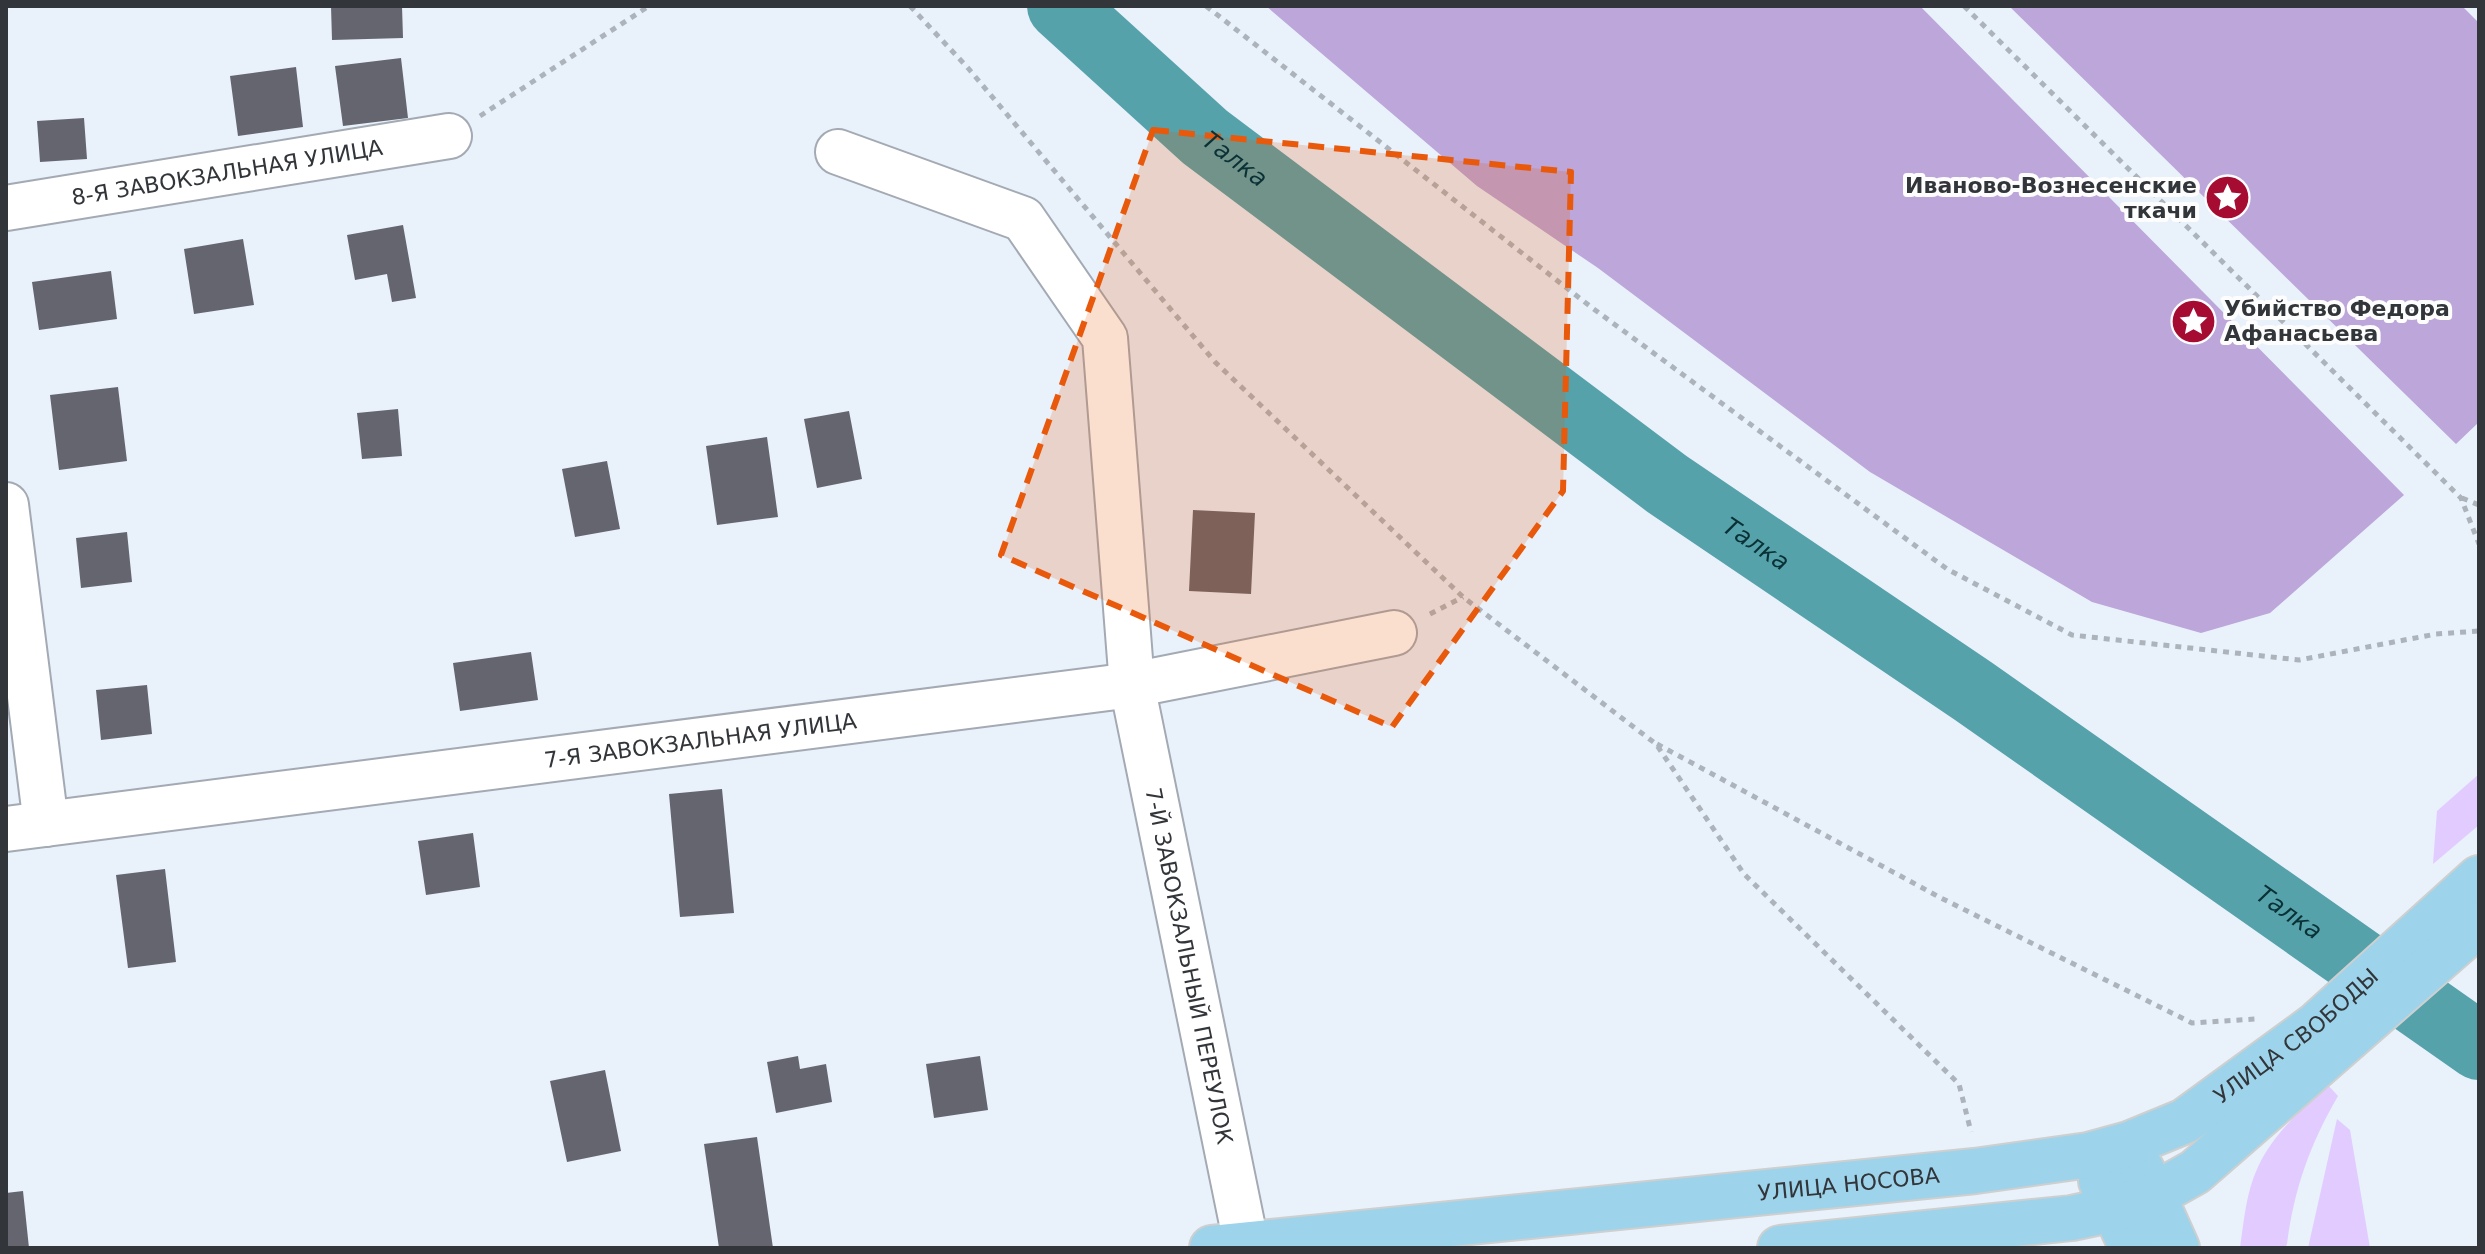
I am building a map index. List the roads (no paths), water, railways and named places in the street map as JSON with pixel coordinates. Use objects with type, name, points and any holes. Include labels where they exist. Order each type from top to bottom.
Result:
[{"type":"main road","name":"УЛИЦА СВОБОДЫ","points":[[2114,1209],[2154,1195],[2195,1172],[2326,1037],[2435,942],[2479,878]]},
{"type":"main road","name":"УЛИЦА СВОБОДЫ","points":[[2435,942],[2479,924]]},
{"type":"main road","name":"УЛИЦА СВОБОДЫ","points":[[2109,1149],[2185,1121],[2326,1037]]},
{"type":"main road","name":"УЛИЦА НОСОВА","points":[[1235,1247],[1975,1171],[2109,1149]]},
{"type":"main road","points":[[2109,1149],[2154,1195],[2177,1248]]},
{"type":"main road","points":[[2109,1149],[2114,1209],[2132,1248]]},
{"type":"main road","points":[[1780,1248],[2072,1218],[2114,1209]]},
{"type":"street","name":"8-Я ЗАВОКЗАЛЬНАЯ УЛИЦА","points":[[6,208],[449,136]]},
{"type":"street","name":"7-Й ЗАВОКЗАЛЬНЫЙ ПЕРЕУЛОК","points":[[838,152],[1023,219],[1105,338],[1132,685],[1235,1247]]},
{"type":"street","points":[[6,505],[26,827]]},
{"type":"street","name":"7-Я ЗАВОКЗАЛЬНАЯ УЛИЦА","points":[[26,827],[1132,685],[1394,633]]},
{"type":"waterway","name":"Талка","points":[[1061,6],[1205,137],[1667,484],[1973,691],[2479,1046]]},
{"type":"place","name":"Иваново-Вознесенские ткачи","points":[[2228,198]]},
{"type":"place","name":"Убийство Федора Афанасьева","points":[[2193,321]]}]
